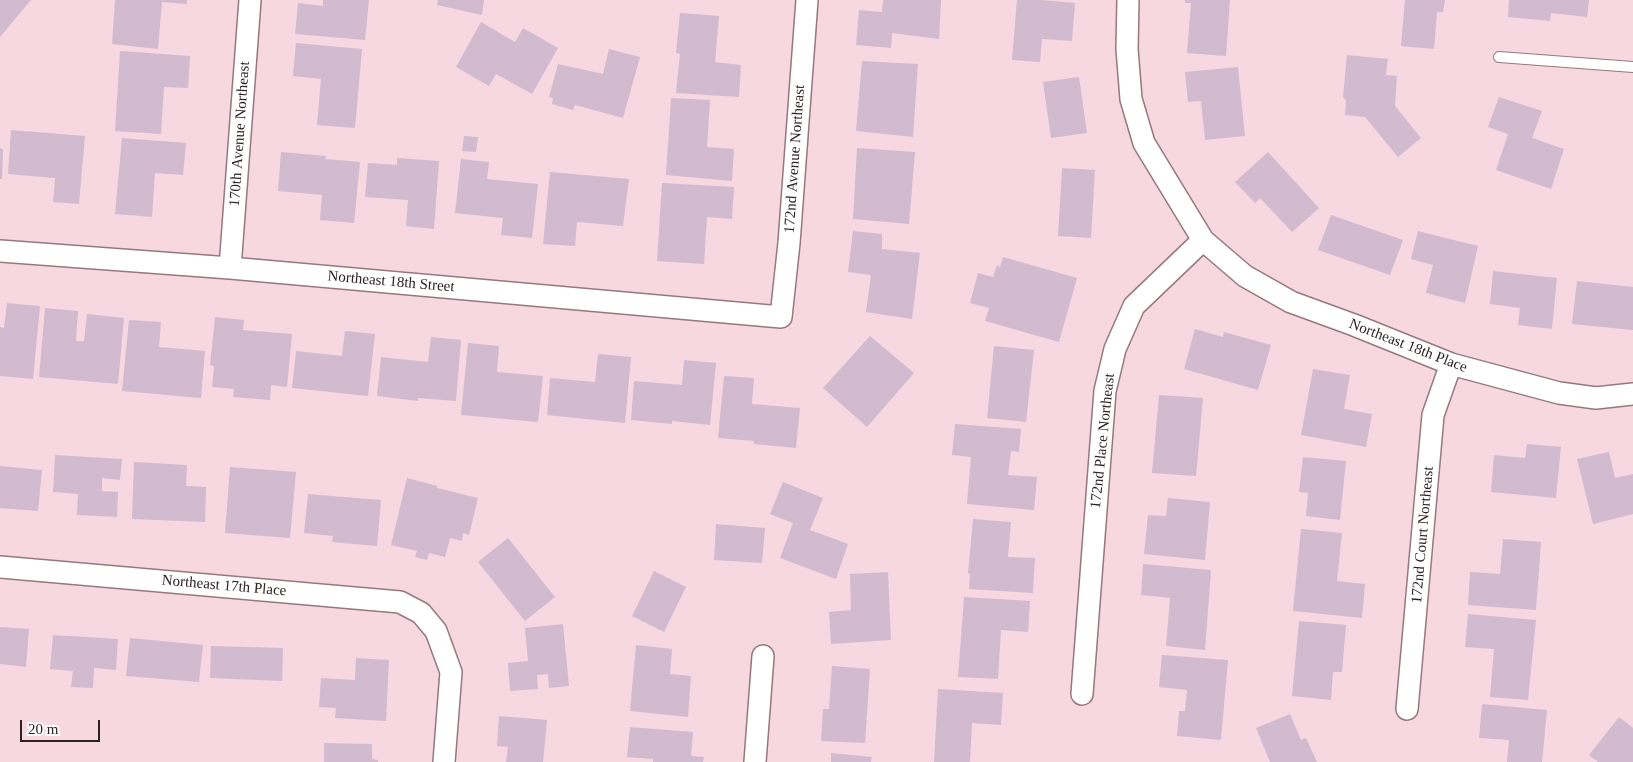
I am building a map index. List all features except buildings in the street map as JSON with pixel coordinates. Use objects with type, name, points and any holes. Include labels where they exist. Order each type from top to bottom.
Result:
[{"type":"street","name":"170th Avenue Northeast","points":[[230,268],[250,0]]},
{"type":"street","name":"172nd Avenue Northeast","points":[[781,317],[789,242],[807,0]]},
{"type":"street","points":[[1128,0],[1127,49],[1131,99],[1144,143],[1203,240]]},
{"type":"street","name":"Northeast 18th Place","points":[[1203,240],[1245,276],[1291,302],[1451,364],[1559,393],[1596,398],[1633,394]]},
{"type":"street","name":"172nd Place Northeast","points":[[1082,694],[1104,400],[1115,349],[1134,306],[1203,240]]},
{"type":"street","name":"Northeast 18th Street","points":[[0,251],[230,268],[781,317]]},
{"type":"street","name":"172nd Court Northeast","points":[[1407,709],[1433,415],[1451,364]]},
{"type":"street","name":"Northeast 17th Place","points":[[0,567],[400,602],[421,613],[436,631],[451,672],[444,762]]},
{"type":"street","points":[[755,762],[763,656]]},
{"type":"lane","points":[[1499,57],[1633,66]]}]
